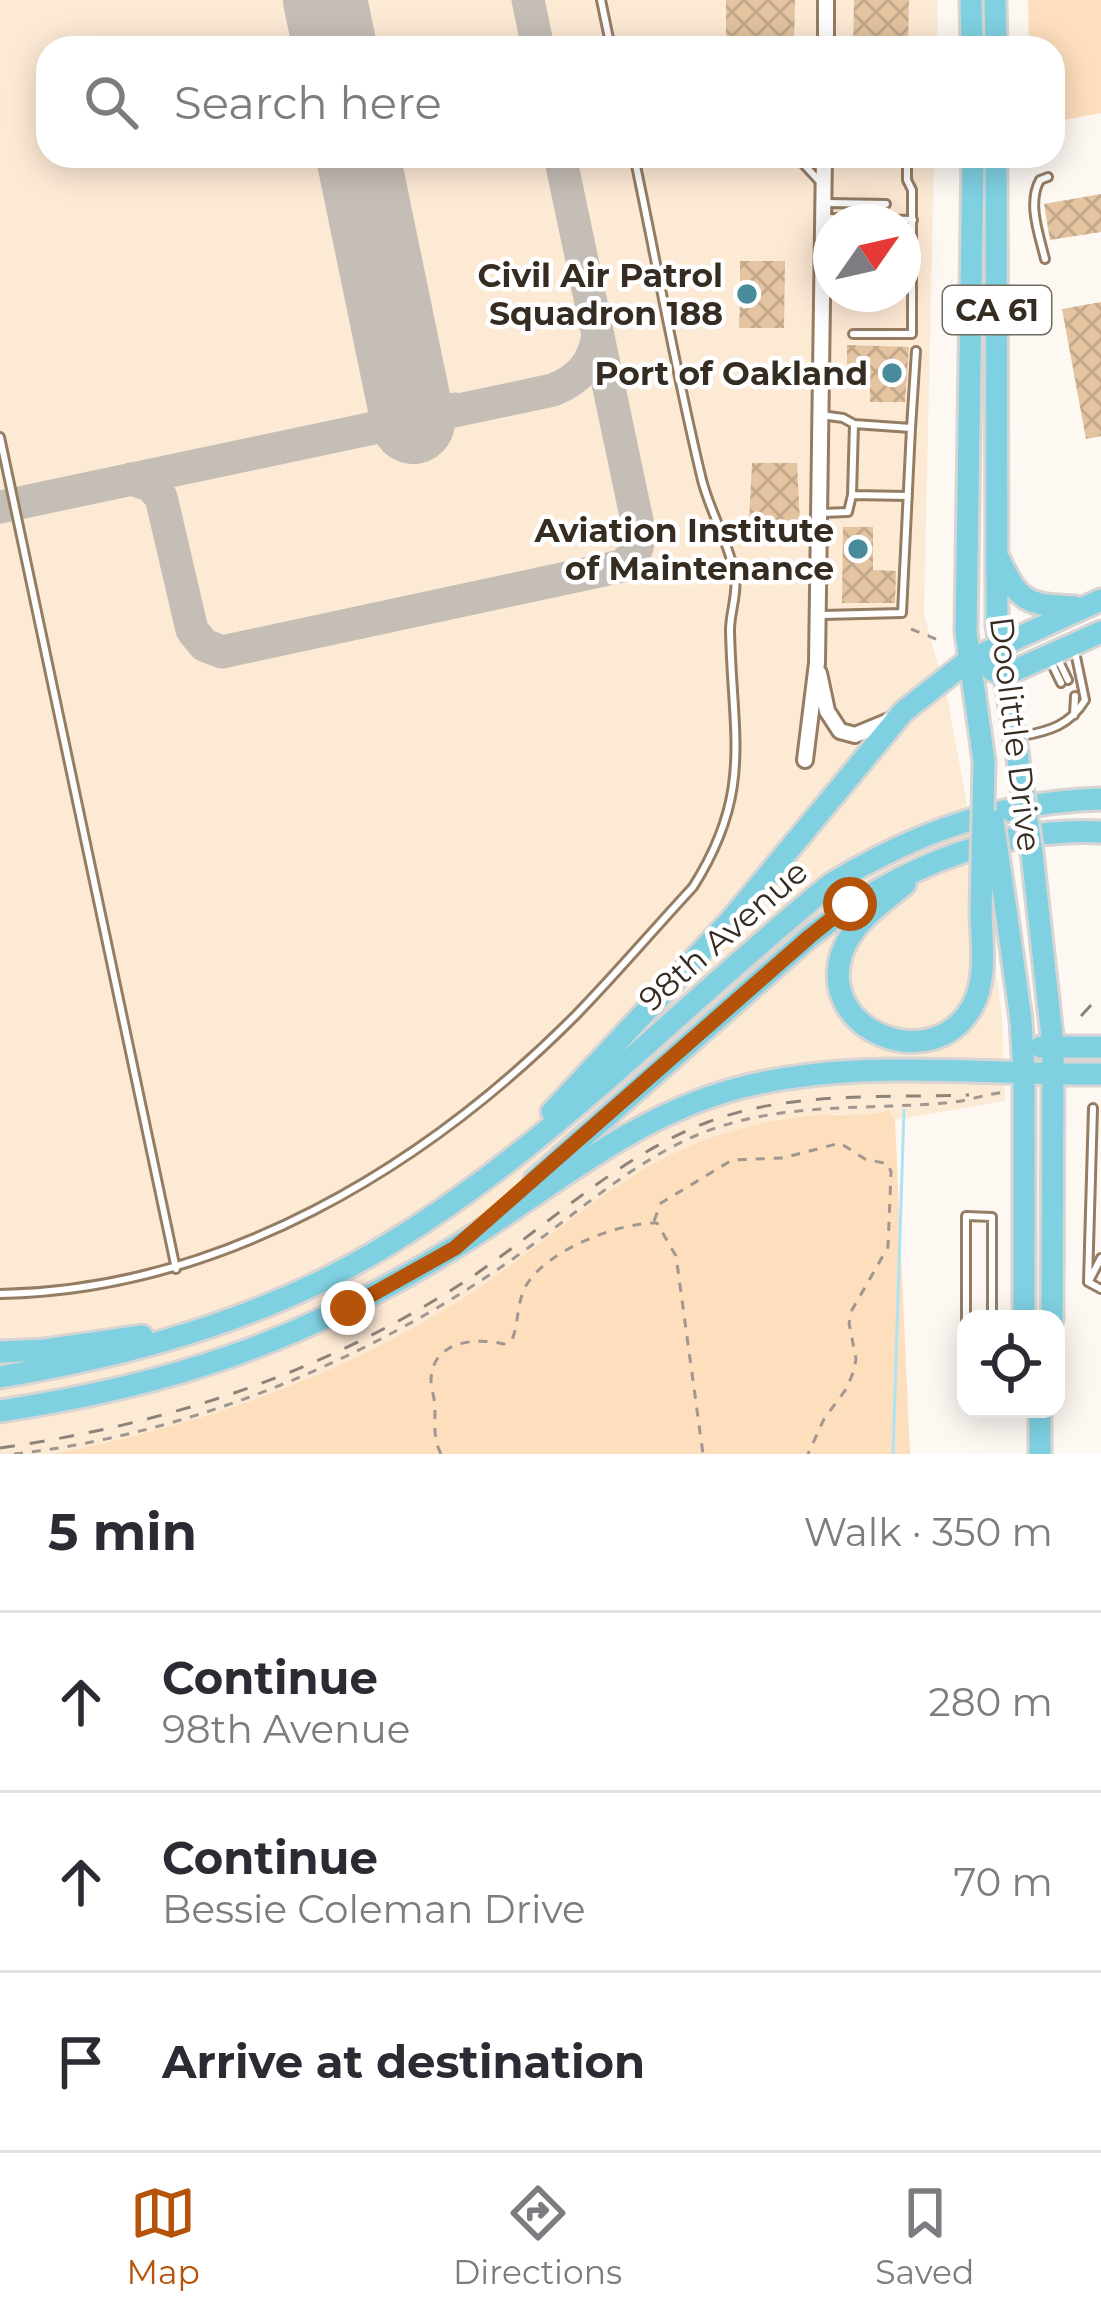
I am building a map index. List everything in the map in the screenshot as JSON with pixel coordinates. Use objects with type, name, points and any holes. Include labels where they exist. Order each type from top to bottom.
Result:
[{"type":"main road","points":[[971,0],[972,36]]},
{"type":"main road","points":[[995,0],[996,36]]},
{"type":"main road","name":"Doolittle Drive","points":[[973,168],[966,544],[969,660],[1023,1047],[1024,1310]]},
{"type":"main road","name":"Doolittle Drive","points":[[997,168],[999,644],[1040,904],[1053,1046],[1052,1310]]},
{"type":"main road","points":[[997,553],[1013,589],[1023,598],[1036,605],[1091,604]]},
{"type":"main road","points":[[0,1377],[131,1352],[265,1306],[373,1253],[434,1214],[560,1104],[730,921],[903,712],[969,660],[1091,604]]},
{"type":"main road","points":[[969,660],[1005,675],[1101,632]]},
{"type":"main road","points":[[930,864],[870,914],[842,951],[838,974],[844,1001],[860,1024],[883,1039],[908,1044],[932,1040],[954,1028],[971,1009],[980,988],[984,761]]},
{"type":"main road","name":"98th Avenue","points":[[434,1214],[574,1110],[831,884],[876,856],[963,820],[1051,801],[1101,799]]},
{"type":"main road","name":"98th Avenue","points":[[455,1248],[809,937],[870,892],[930,864],[1004,840],[1101,832]]},
{"type":"main road","points":[[1023,1047],[1101,1047]]},
{"type":"main road","points":[[0,1411],[66,1401],[249,1353],[348,1308],[455,1248],[650,1121],[731,1090],[773,1080],[887,1071],[1101,1074]]},
{"type":"main road","points":[[0,1352],[128,1339],[265,1306]]},
{"type":"main road","points":[[1040,1418],[1040,1454]]},
{"type":"street","points":[[826,0],[826,36]]},
{"type":"street","points":[[824,168],[824,204]]},
{"type":"street","points":[[805,760],[817,663],[822,312]]},
{"type":"street","points":[[817,663],[827,711],[840,731],[855,735],[870,731],[903,712]]},
{"type":"lane","points":[[601,0],[608,36]]},
{"type":"lane","points":[[0,1294],[49,1291],[176,1269],[265,1234],[396,1163],[486,1096],[574,1016],[693,887],[718,842],[732,800],[737,758],[730,625],[735,576],[702,480],[637,168]]},
{"type":"lane","points":[[808,168],[824,185]]},
{"type":"lane","points":[[908,168],[912,204]]},
{"type":"lane","points":[[1045,259],[1035,190],[1048,177]]},
{"type":"lane","points":[[853,334],[912,334],[912,312]]},
{"type":"lane","points":[[818,615],[902,613],[916,351]]},
{"type":"lane","points":[[820,415],[854,424],[911,428]]},
{"type":"lane","points":[[819,513],[848,512],[854,424]]},
{"type":"lane","points":[[0,437],[176,1269]]},
{"type":"lane","points":[[852,495],[908,496]]},
{"type":"lane","points":[[1059,650],[1064,682]]},
{"type":"lane","points":[[1016,745],[1074,718],[1085,700],[1059,650]]},
{"type":"lane","points":[[1072,699],[1074,718]]},
{"type":"lane","points":[[1088,1282],[1093,1108]]},
{"type":"lane","points":[[965,1310],[965,1216],[992,1217],[992,1310]]},
{"type":"lane","points":[[1088,1282],[1101,1258]]},
{"type":"lane","points":[[1088,1282],[1101,1289]]},
{"type":"path","points":[[911,629],[941,641]]},
{"type":"path","points":[[14,1454],[150,1428],[282,1384],[392,1331],[502,1267],[649,1161],[704,1132],[803,1109],[945,1103],[1003,1090],[1009,1096]]},
{"type":"path","points":[[654,1223],[661,1203],[732,1160],[783,1158],[841,1143],[865,1159],[888,1164],[892,1172],[888,1247],[852,1310],[854,1370],[808,1454]]},
{"type":"path","points":[[441,1454],[434,1433],[431,1373],[444,1353],[466,1340],[504,1344],[512,1340],[523,1292],[543,1265],[597,1237],[654,1223]]},
{"type":"path","points":[[654,1223],[676,1256],[703,1454]]},
{"type":"shaded area","points":[[0,0],[938,0],[937,36],[36,36],[36,168],[934,168],[924,614],[948,701],[989,925],[1002,1015],[1005,1101],[895,1120],[836,1114],[802,1118],[545,1245],[407,1334],[334,1371],[189,1425],[73,1454],[0,1454]]},
{"type":"shaded area","points":[[1028,0],[1101,0],[1101,113],[1065,120],[1065,36],[1029,36]]},
{"type":"shaded area","points":[[889,1110],[895,1120],[910,1454],[52,1454],[217,1412],[375,1348],[474,1291],[618,1186],[686,1148],[779,1120]]},
{"type":"building","points":[[726,0],[795,0],[794,36],[726,36]]},
{"type":"building","points":[[854,0],[909,0],[908,36],[853,36]]},
{"type":"building","points":[[1101,194],[1101,232],[1050,240],[1044,204]]},
{"type":"building","name":"Civil Air Patrol Squadron 188","points":[[740,261],[785,261],[784,328],[739,328],[740,301],[732,293],[740,288]]},
{"type":"building","points":[[1101,302],[1101,436],[1086,439],[1062,309]]},
{"type":"building","name":"Port of Oakland","points":[[847,345],[909,347],[905,402],[870,402],[870,378],[847,377]]},
{"type":"building","points":[[752,463],[797,463],[800,523],[749,522]]},
{"type":"building","name":"Aviation Institute of Maintenance","points":[[843,527],[873,527],[873,570],[896,571],[895,603],[842,603]]},
{"type":"waterway","points":[[893,1454],[904,1110]]},
{"type":"taxiway","points":[[528,0],[536,36]]},
{"type":"taxiway","points":[[131,479],[150,485],[161,497],[192,630],[204,645],[222,652],[622,566],[636,550],[639,530],[563,168]]},
{"type":"taxiway","points":[[0,507],[553,390],[584,369],[598,335]]},
{"type":"taxiway","points":[[402,368],[428,404],[455,409]]},
{"type":"runway","points":[[325,0],[332,36]]},
{"type":"runway","points":[[360,168],[413,422]]},
{"type":"railway","points":[[1081,1016],[1101,994]]},
{"type":"railway","points":[[0,1448],[187,1408],[247,1389],[363,1340],[473,1276],[645,1153],[708,1122],[804,1101],[969,1095]]},
{"type":"place","name":"Civil Air Patrol Squadron 188","points":[[747,294]]},
{"type":"place","name":"Port of Oakland","points":[[892,373]]},
{"type":"place","name":"Aviation Institute of Maintenance","points":[[858,549]]},
{"type":"route","points":[[348,1308],[455,1248],[850,904]]}]
